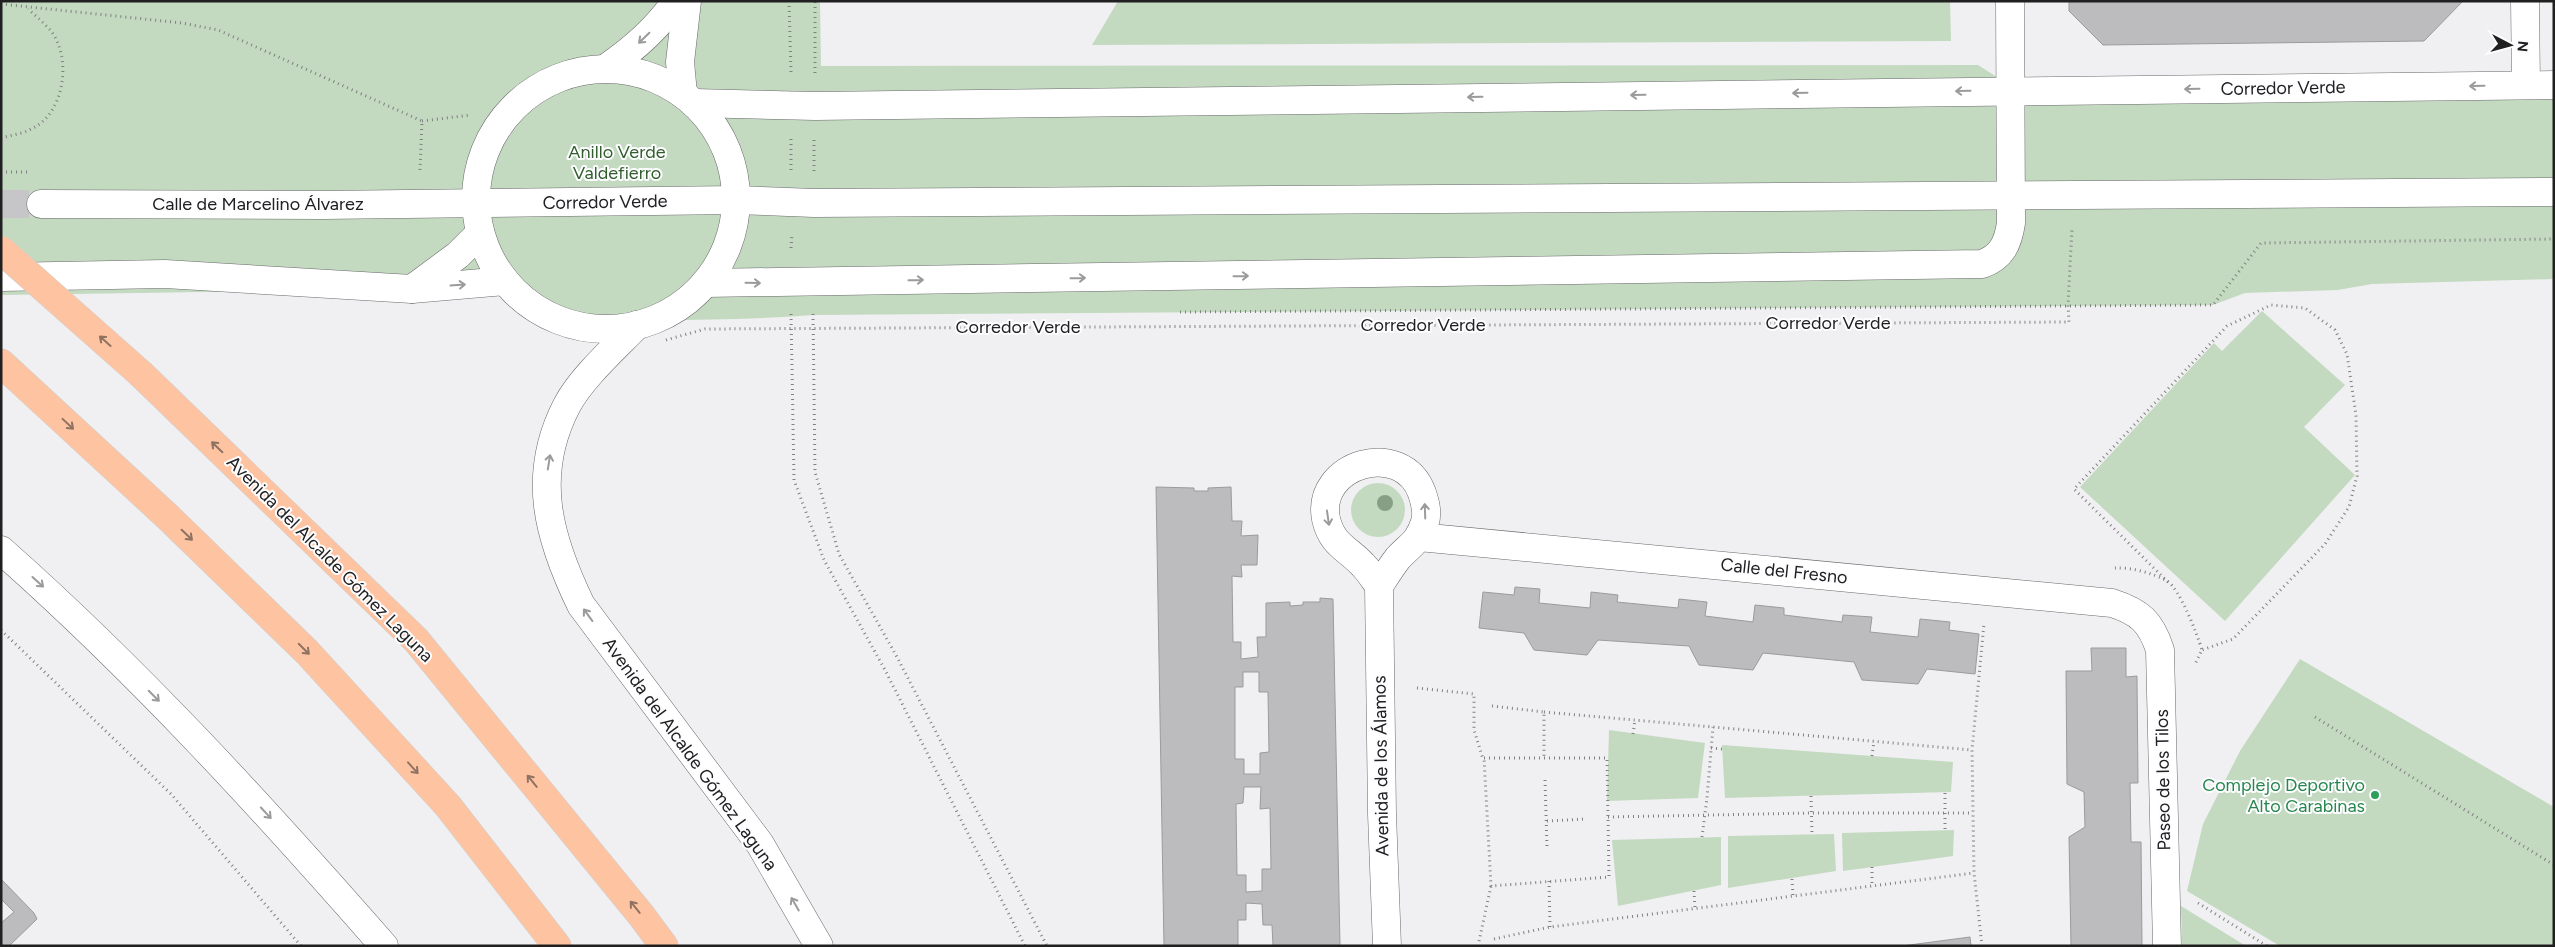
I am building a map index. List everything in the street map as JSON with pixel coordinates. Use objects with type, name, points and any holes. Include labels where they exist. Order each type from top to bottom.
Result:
[{"type":"main road","name":"Avenida del Alcalde Gómez Laguna","points":[[1,250],[141,374],[416,640],[641,915],[664,946]]},
{"type":"main road","points":[[1,363],[169,518],[307,652],[448,806],[558,946]]},
{"type":"street","points":[[606,68],[629,52],[649,34],[676,1]]},
{"type":"street","points":[[687,1],[680,62],[689,99]]},
{"type":"street","points":[[704,284],[1971,265],[1991,260],[2005,246],[2011,223],[2012,90],[2010,1]]},
{"type":"street","points":[[2526,1],[2526,85]]},
{"type":"street","name":"Corredor Verde","points":[[606,68],[634,71],[651,77],[689,99],[712,124],[726,148],[733,175],[736,200],[732,230],[721,258],[704,284],[689,299],[672,311],[637,325],[609,329],[581,327],[567,323],[553,318],[528,304],[505,281],[490,258],[480,233],[475,203],[477,177],[488,141],[509,111],[537,87],[570,73],[606,68]]},
{"type":"street","name":"Corredor Verde","points":[[689,99],[792,105],[2554,85]]},
{"type":"street","name":"Corredor Verde","points":[[475,203],[736,200],[792,202],[2554,192]]},
{"type":"street","name":"Calle de Marcelino Álvarez","points":[[41,204],[475,203]]},
{"type":"street","points":[[412,289],[458,255],[480,233]]},
{"type":"street","points":[[1,276],[165,274],[412,289],[505,281]]},
{"type":"street","name":"Avenida del Alcalde Gómez Laguna","points":[[637,325],[602,360],[568,404],[552,441],[546,478],[550,527],[564,570],[581,606],[760,844],[819,946]]},
{"type":"street","points":[[1378,461],[1395,464],[1409,474],[1420,487],[1426,503],[1426,520],[1420,536],[1411,548],[1399,556],[1379,586],[1364,565],[1341,547],[1331,533],[1326,517],[1327,500],[1334,484],[1346,472],[1361,464],[1378,461]]},
{"type":"street","name":"Calle del Fresno","points":[[1420,536],[2112,603],[2127,608],[2144,619]]},
{"type":"street","points":[[1,550],[58,600],[207,750],[384,946]]},
{"type":"street","name":"Avenida de los Álamos","points":[[1379,586],[1382,814],[1387,946]]},
{"type":"street","name":"Paseo de los Tilos","points":[[2144,619],[2154,632],[2160,650],[2166,946]]},
{"type":"path","points":[[789,1],[792,202],[802,283],[813,315],[815,472],[839,554],[897,657],[1047,946]]},
{"type":"path","points":[[1,4],[182,23],[218,30],[422,121],[471,114]]},
{"type":"path","points":[[1,138],[33,129],[51,112],[61,94],[64,62],[52,32],[28,8]]},
{"type":"path","points":[[418,203],[422,121]]},
{"type":"path","name":"Corredor Verde","points":[[660,342],[705,329],[2069,322],[2068,305],[2074,195]]},
{"type":"path","points":[[802,283],[791,328],[794,480],[824,560],[885,670],[1026,946]]},
{"type":"path","points":[[2168,582],[2074,489],[2227,326],[2271,305],[2305,308],[2335,330],[2346,354],[2356,415],[2357,476],[2349,507],[2325,544],[2233,639],[2202,650]]},
{"type":"path","points":[[1982,946],[1974,874],[1972,750],[1988,591]]},
{"type":"path","points":[[1,630],[171,794],[301,946]]},
{"type":"path","points":[[1417,688],[1474,694],[1474,730],[1484,763],[1491,886],[1478,946]]},
{"type":"path","points":[[1492,706],[1972,750]]},
{"type":"path","points":[[1544,712],[1544,757]]},
{"type":"path","points":[[2315,717],[2554,865]]},
{"type":"path","points":[[1633,734],[1635,720]]},
{"type":"path","points":[[1702,837],[1713,727]]},
{"type":"path","points":[[1872,756],[1874,741]]},
{"type":"path","points":[[1711,748],[1722,749]]},
{"type":"path","points":[[1484,763],[1484,758],[1607,758],[1609,876],[1491,886]]},
{"type":"path","points":[[1545,780],[1547,848]]},
{"type":"path","points":[[1945,792],[1945,831]]},
{"type":"path","points":[[1811,796],[1812,834]]},
{"type":"path","points":[[1608,817],[1812,813],[1973,813]]},
{"type":"path","points":[[1547,821],[1586,819]]},
{"type":"path","points":[[1872,867],[1872,886]]},
{"type":"path","points":[[1494,939],[1550,927],[1974,874]]},
{"type":"path","points":[[1792,878],[1793,896]]},
{"type":"path","points":[[1549,881],[1550,927]]},
{"type":"path","points":[[1694,891],[1695,909]]},
{"type":"green space","name":"Anillo Verde Valdefierro","points":[[1,1],[820,1],[821,66],[1978,65],[2027,96],[2554,93],[2554,279],[2372,284],[2338,290],[2245,293],[2213,305],[813,315],[657,320],[596,329],[581,327],[553,317],[528,301],[505,281],[412,289],[1,295]]},
{"type":"green space","points":[[1118,1],[1950,1],[1951,41],[1092,45]]},
{"type":"green space","points":[[2262,311],[2345,385],[2304,427],[2355,475],[2225,621],[2080,487],[2214,343],[2222,351]]},
{"type":"green space","points":[[1373,483],[1383,483],[1393,487],[1401,495],[1405,510],[1401,525],[1393,533],[1383,537],[1373,537],[1363,533],[1355,525],[1351,515],[1351,505],[1355,495],[1363,487]]},
{"type":"green space","name":"Complejo Deportivo Alto Carabinas","points":[[2300,659],[2554,807],[2554,946],[2280,946],[2187,891],[2203,824],[2240,751]]},
{"type":"green space","points":[[1609,730],[1705,743],[1698,798],[1607,801]]},
{"type":"green space","points":[[1722,745],[1953,762],[1951,792],[1725,798]]},
{"type":"green space","points":[[1954,830],[1953,856],[1843,871],[1842,833]]},
{"type":"green space","points":[[1834,834],[1836,871],[1728,888],[1728,836]]},
{"type":"green space","points":[[1721,837],[1721,885],[1618,906],[1612,840]]},
{"type":"green space","points":[[2181,906],[2246,946],[2182,946]]},
{"type":"building","points":[[2069,1],[2463,1],[2424,41],[2103,45],[2069,11]]},
{"type":"building","points":[[1156,487],[1194,488],[1194,491],[1208,491],[1208,488],[1231,487],[1232,521],[1242,521],[1241,536],[1258,535],[1257,565],[1241,565],[1242,577],[1232,576],[1233,642],[1241,642],[1241,659],[1258,657],[1257,637],[1266,637],[1266,603],[1290,602],[1290,606],[1303,605],[1303,602],[1320,602],[1320,598],[1333,599],[1340,946],[1273,946],[1272,925],[1263,925],[1262,904],[1246,903],[1246,920],[1238,920],[1238,946],[1164,946]],"holes":[[[1243,672],[1259,672],[1259,692],[1268,692],[1269,752],[1260,753],[1260,774],[1244,774],[1244,759],[1235,759],[1235,687],[1243,687]],[[1244,787],[1261,787],[1260,809],[1270,808],[1271,869],[1262,869],[1262,891],[1246,892],[1246,875],[1237,875],[1236,804],[1243,803]]]},
{"type":"building","points":[[1515,587],[1540,589],[1539,603],[1590,608],[1591,592],[1618,595],[1617,602],[1678,608],[1679,599],[1707,602],[1705,616],[1753,622],[1755,605],[1784,608],[1784,615],[1842,622],[1843,615],[1872,617],[1870,632],[1918,637],[1920,619],[1950,622],[1949,630],[1979,634],[1975,674],[1927,669],[1918,684],[1862,680],[1854,662],[1763,653],[1753,670],[1699,665],[1689,646],[1598,640],[1587,655],[1534,650],[1524,633],[1479,628],[1483,592],[1514,595]]},
{"type":"building","points":[[2091,648],[2126,648],[2126,677],[2137,676],[2138,783],[2130,783],[2131,842],[2141,842],[2142,946],[2071,946],[2069,837],[2085,827],[2084,792],[2067,784],[2066,671],[2092,671]]},
{"type":"building","points":[[1,879],[34,913],[37,919],[9,946],[1,946],[1,923],[14,912],[1,899]]},
{"type":"building","points":[[1970,937],[1971,946],[1902,946]]},
{"type":"tunnel","points":[[1,204],[41,204]]},
{"type":"place","name":"Complejo Deportivo Alto Carabinas","points":[[2375,795]]}]
